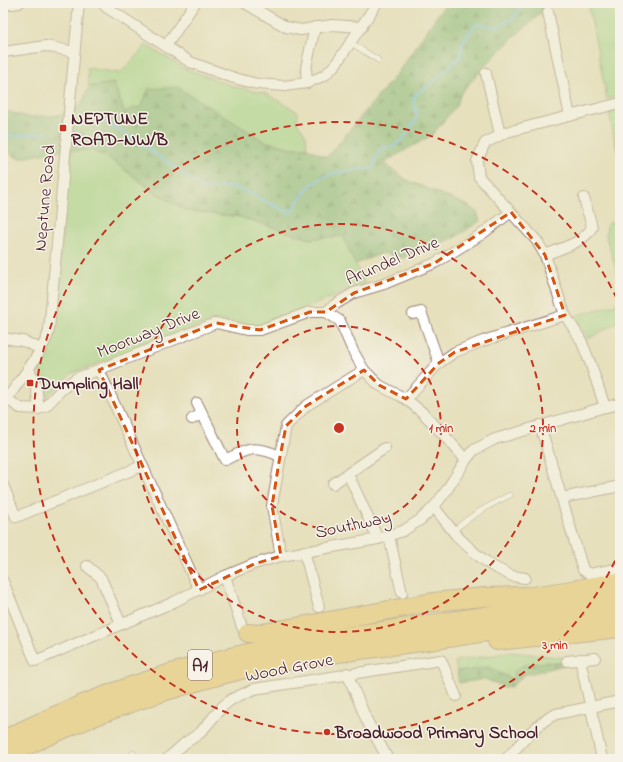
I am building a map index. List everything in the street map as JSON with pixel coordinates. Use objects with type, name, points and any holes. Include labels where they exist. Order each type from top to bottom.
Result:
[{"type":"highway","points":[[406,627],[445,613],[526,596],[620,582]]},
{"type":"highway","points":[[248,633],[257,634],[433,602],[483,597],[526,596]]},
{"type":"highway","name":"A1","points":[[3,740],[66,711],[124,688],[223,659],[406,627],[620,596]]},
{"type":"highway","name":"A1","points":[[3,757],[71,725],[122,706],[173,689],[226,674],[325,655],[620,612]]},
{"type":"highway","points":[[429,641],[469,643],[620,628]]},
{"type":"street","points":[[3,5],[19,3]]},
{"type":"street","points":[[166,46],[195,3]]},
{"type":"street","points":[[245,3],[286,27],[301,30],[332,25],[362,27]]},
{"type":"street","points":[[105,5],[190,62],[234,78],[257,84],[284,86],[307,83],[325,75],[336,64],[377,3]]},
{"type":"street","name":"Neptune Road","points":[[5,401],[41,350],[48,336],[78,5]]},
{"type":"street","points":[[548,12],[570,116]]},
{"type":"street","points":[[307,83],[306,68],[315,27]]},
{"type":"street","points":[[3,52],[46,46],[74,52]]},
{"type":"street","points":[[486,73],[500,135]]},
{"type":"street","points":[[604,407],[592,365],[581,340],[565,315],[545,254],[538,241],[479,177],[477,161],[485,143],[507,132],[620,103]]},
{"type":"street","points":[[545,254],[579,241],[588,235],[592,227],[584,198]]},
{"type":"street","name":"Arundel Drive","points":[[326,312],[334,305],[354,293],[384,284],[435,263],[482,234],[511,212]]},
{"type":"street","name":"Moorway Drive","points":[[38,409],[46,406],[61,390],[75,379],[216,323],[246,330],[260,330],[310,312],[326,312]]},
{"type":"street","points":[[326,312],[340,321],[353,351],[364,370],[379,385],[406,399],[423,413],[446,436],[466,460]]},
{"type":"street","points":[[413,314],[420,312],[439,363]]},
{"type":"street","points":[[406,399],[439,363],[455,352],[483,341],[565,315]]},
{"type":"street","points":[[3,338],[23,341],[41,350]]},
{"type":"street","points":[[5,401],[20,408],[38,409],[38,394],[34,377],[28,368]]},
{"type":"street","points":[[98,370],[199,590]]},
{"type":"street","points":[[281,556],[272,506],[286,426],[306,406],[364,370]]},
{"type":"street","points":[[197,403],[225,460],[243,450],[252,449],[268,451],[280,456]]},
{"type":"street","name":"Southway","points":[[3,581],[35,661],[199,590],[225,576],[254,564],[304,551],[378,539],[403,531],[420,520],[434,507],[474,450],[495,438],[604,407],[620,404]]},
{"type":"street","points":[[192,419],[202,414]]},
{"type":"street","points":[[540,425],[583,570],[590,574],[620,568]]},
{"type":"street","points":[[333,484],[385,448]]},
{"type":"street","points":[[3,485],[16,518],[142,466]]},
{"type":"street","points":[[348,474],[378,539]]},
{"type":"street","points":[[562,498],[620,486]]},
{"type":"street","points":[[434,507],[453,532],[476,554],[492,566],[512,576],[524,578]]},
{"type":"street","points":[[389,536],[402,593]]},
{"type":"street","points":[[304,551],[319,607]]},
{"type":"street","points":[[87,566],[101,578],[122,624]]},
{"type":"street","points":[[225,576],[242,627],[248,633]]},
{"type":"street","points":[[567,661],[595,658]]},
{"type":"street","points":[[580,659],[602,759]]},
{"type":"street","name":"Wood Grove","points":[[167,759],[185,743],[200,733],[223,706],[242,693],[254,689],[441,660],[456,696]]},
{"type":"street","points":[[347,674],[367,721],[388,759]]},
{"type":"street","points":[[506,759],[541,723],[550,717],[556,714],[620,701]]},
{"type":"lane","points":[[351,42],[378,60]]},
{"type":"lane","points":[[453,532],[473,515],[488,505],[510,495]]},
{"type":"lane","points":[[133,753],[138,759]]},
{"type":"highlighted area","points":[[511,212],[545,255],[565,315],[455,352],[439,363],[406,399],[379,385],[364,370],[306,406],[286,426],[279,462],[272,506],[281,556],[254,564],[199,590],[99,370],[216,323],[260,330],[310,312],[326,312],[354,293],[435,263]]},
{"type":"green space","points":[[446,3],[553,3],[516,35],[485,66],[461,93],[457,105],[432,135],[383,163],[407,180],[467,205],[477,212],[480,221],[454,238],[403,258],[383,253],[355,264],[343,236],[310,239],[240,217],[187,211],[155,192],[105,155],[87,150],[55,151],[19,159],[3,149],[3,110],[28,117],[58,115],[80,106],[89,87],[114,83],[124,112],[142,106],[148,89],[177,87],[264,141],[293,148],[307,148],[327,157],[396,75]]},
{"type":"green space","points":[[588,3],[620,3],[620,96],[607,99]]},
{"type":"green space","points":[[146,45],[184,68],[235,87],[265,93],[298,112],[297,122],[306,135],[307,148],[293,148],[264,141],[177,87],[142,106],[124,112],[114,83],[89,87],[87,68],[121,73]]},
{"type":"green space","points":[[620,109],[620,166],[609,112]]},
{"type":"green space","points":[[70,150],[87,150],[105,155],[154,192],[187,211],[240,217],[310,239],[343,236],[365,284],[258,327],[216,320],[72,373],[47,397],[38,365],[53,340]]},
{"type":"green space","points":[[620,220],[620,282],[606,237],[607,224]]},
{"type":"green space","points":[[620,303],[620,321],[588,339],[575,316]]},
{"type":"green space","points":[[512,652],[566,658],[569,664],[545,662],[514,680],[488,667],[468,671],[457,671],[455,661]]},
{"type":"green space","points":[[545,662],[569,664],[524,675],[511,687],[504,687],[485,679],[459,683],[457,671],[468,671],[488,667],[513,680],[514,672],[523,665]]},
{"type":"waterway","points":[[93,116],[122,132],[164,159],[204,189],[230,186],[258,196],[260,199],[291,213],[307,189],[324,177],[334,173],[373,168],[381,147],[393,147],[404,138],[417,118],[413,97],[442,74],[461,56],[462,42],[476,24],[499,27],[513,18],[523,3]]},
{"type":"waterway","points":[[3,134],[10,136],[47,133]]},
{"type":"place","name":"NEPTUNE ROAD-NW/B","points":[[63,128]]},
{"type":"place","name":"Dumpling Hall","points":[[30,383]]},
{"type":"place","name":"Broadwood Primary School","points":[[327,732]]}]
